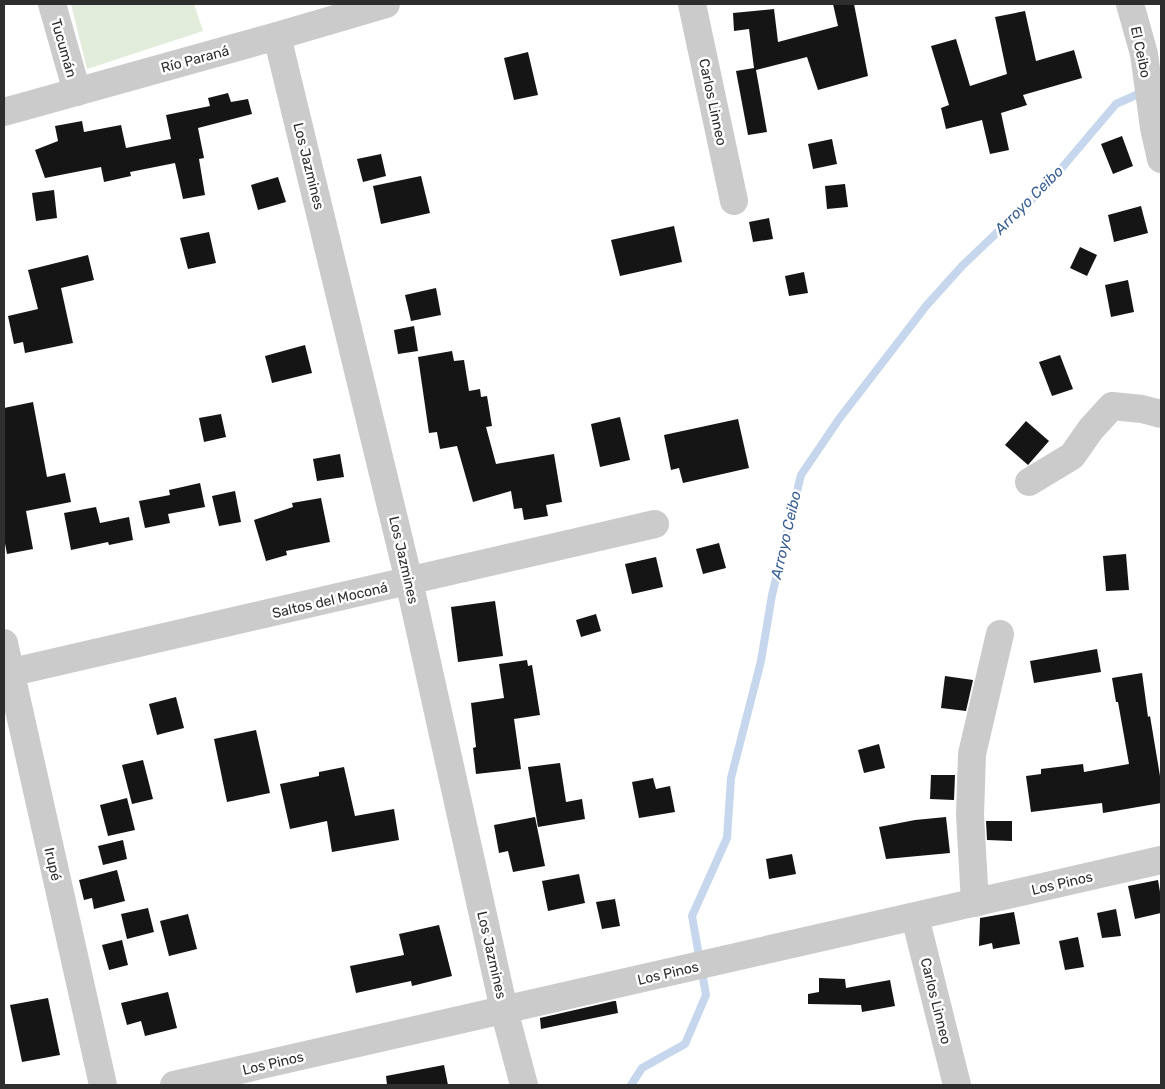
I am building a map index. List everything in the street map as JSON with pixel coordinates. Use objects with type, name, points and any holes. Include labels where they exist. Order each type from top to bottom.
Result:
[{"type":"street","name":"Tucumán","points":[[52,4],[77,92]]},
{"type":"street","name":"Río Paraná","points":[[4,112],[386,4]]},
{"type":"street","name":"Carlos Linneo","points":[[692,4],[734,201]]},
{"type":"street","name":"El Ceibo","points":[[1130,4],[1156,99],[1154,128],[1161,159]]},
{"type":"street","name":"Los Jazmines","points":[[277,36],[409,581],[504,1010],[524,1085]]},
{"type":"street","points":[[1029,482],[1072,456],[1091,429],[1112,406],[1142,409],[1161,414]]},
{"type":"street","name":"Saltos del Moconá","points":[[7,673],[655,524]]},
{"type":"street","points":[[975,903],[970,816],[972,754],[1000,634]]},
{"type":"street","name":"Irupé","points":[[4,643],[7,673],[102,1085]]},
{"type":"street","name":"Los Pinos","points":[[174,1085],[1161,860]]},
{"type":"street","name":"Carlos Linneo","points":[[915,916],[957,1085]]},
{"type":"green space","points":[[71,4],[194,4],[203,31],[87,69]]},
{"type":"building","points":[[833,4],[854,4],[868,76],[818,90],[807,57],[756,70],[767,132],[748,135],[736,71],[754,68],[749,29],[734,31],[733,13],[774,9],[778,42],[838,26]]},
{"type":"building","points":[[1025,11],[1036,61],[1074,50],[1082,78],[1023,95],[1027,105],[1001,113],[1009,150],[990,154],[982,120],[946,129],[941,108],[949,105],[931,46],[956,39],[970,86],[1007,74],[995,17]]},
{"type":"building","points":[[528,52],[538,95],[514,100],[504,58]]},
{"type":"building","points":[[228,93],[231,102],[248,99],[252,114],[198,128],[204,158],[199,159],[205,195],[183,199],[175,163],[130,172],[131,176],[104,182],[101,167],[45,178],[35,150],[58,141],[55,126],[82,121],[84,132],[121,125],[126,148],[171,139],[166,115],[210,106],[208,98]]},
{"type":"building","points":[[1122,136],[1133,166],[1113,174],[1101,144]]},
{"type":"building","points":[[832,139],[837,164],[813,169],[808,144]]},
{"type":"building","points":[[381,154],[386,176],[363,182],[357,159]]},
{"type":"building","points":[[421,176],[430,213],[381,224],[373,186]]},
{"type":"building","points":[[278,177],[286,202],[258,210],[251,185]]},
{"type":"building","points":[[845,184],[848,207],[827,209],[825,186]]},
{"type":"building","points":[[54,190],[57,218],[36,221],[32,193]]},
{"type":"building","points":[[1141,206],[1148,233],[1114,242],[1108,215]]},
{"type":"building","points":[[769,218],[773,239],[753,242],[749,222]]},
{"type":"building","points":[[674,226],[682,262],[620,276],[611,240]]},
{"type":"building","points":[[209,232],[216,263],[188,269],[180,238]]},
{"type":"building","points":[[1080,247],[1097,255],[1087,276],[1070,268]]},
{"type":"building","points":[[88,255],[94,280],[61,288],[73,343],[25,353],[23,342],[14,344],[8,316],[38,309],[28,270]]},
{"type":"building","points":[[804,272],[808,293],[789,296],[785,276]]},
{"type":"building","points":[[1128,280],[1134,312],[1111,317],[1105,285]]},
{"type":"building","points":[[436,288],[441,315],[411,321],[405,295]]},
{"type":"building","points":[[414,326],[418,351],[398,354],[394,330]]},
{"type":"building","points":[[305,345],[312,373],[272,383],[265,356]]},
{"type":"building","points":[[452,351],[454,361],[464,360],[469,391],[480,389],[481,397],[487,396],[492,426],[486,427],[496,464],[554,454],[562,502],[546,505],[548,516],[524,520],[522,508],[514,509],[511,491],[473,502],[457,446],[440,449],[437,432],[429,433],[418,357]]},
{"type":"building","points":[[1060,355],[1073,389],[1052,396],[1039,362]]},
{"type":"building","points":[[33,402],[47,477],[65,473],[71,502],[26,511],[33,549],[7,554],[4,538],[4,408]]},
{"type":"building","points":[[221,414],[226,437],[204,442],[199,418]]},
{"type":"building","points":[[620,417],[630,460],[600,467],[591,424]]},
{"type":"building","points":[[738,419],[749,468],[683,483],[679,468],[671,470],[664,435]]},
{"type":"building","points":[[1026,421],[1049,441],[1028,465],[1005,445]]},
{"type":"building","points":[[340,454],[344,477],[317,481],[313,459]]},
{"type":"building","points":[[200,483],[205,507],[168,514],[170,523],[145,528],[139,501],[170,495],[169,490]]},
{"type":"building","points":[[235,491],[241,522],[219,526],[212,496]]},
{"type":"building","points":[[321,498],[330,542],[286,551],[287,555],[266,561],[254,520],[293,507],[292,503]]},
{"type":"building","points":[[96,507],[100,523],[129,517],[133,540],[109,545],[108,542],[71,550],[64,513]]},
{"type":"building","points":[[719,543],[726,568],[703,574],[696,549]]},
{"type":"building","points":[[1126,554],[1129,590],[1106,591],[1103,556]]},
{"type":"building","points":[[656,557],[663,587],[632,594],[625,564]]},
{"type":"building","points":[[495,601],[503,656],[458,662],[451,607]]},
{"type":"building","points":[[596,614],[601,631],[581,637],[576,620]]},
{"type":"building","points":[[1097,649],[1101,672],[1034,683],[1030,661]]},
{"type":"building","points":[[527,660],[528,666],[532,665],[540,715],[514,719],[521,769],[476,774],[473,748],[476,747],[471,703],[504,698],[499,664]]},
{"type":"building","points":[[1142,673],[1148,717],[1150,716],[1161,782],[1161,803],[1103,813],[1102,803],[1031,812],[1026,776],[1041,774],[1041,769],[1083,764],[1084,772],[1129,764],[1112,678]]},
{"type":"building","points":[[945,676],[973,680],[966,711],[941,708]]},
{"type":"building","points":[[176,697],[184,728],[157,735],[149,704]]},
{"type":"building","points":[[256,730],[270,793],[227,802],[214,739]]},
{"type":"building","points":[[879,744],[885,768],[864,773],[858,750]]},
{"type":"building","points":[[143,760],[153,799],[132,804],[122,765]]},
{"type":"building","points":[[560,763],[566,802],[582,799],[585,819],[538,827],[528,767]]},
{"type":"building","points":[[344,767],[355,816],[394,809],[399,840],[332,852],[327,821],[290,829],[280,784],[319,776],[319,772]]},
{"type":"building","points":[[931,775],[955,775],[954,800],[930,799]]},
{"type":"building","points":[[653,778],[656,789],[670,786],[675,812],[639,818],[632,782]]},
{"type":"building","points":[[127,798],[135,830],[108,836],[100,805]]},
{"type":"building","points":[[535,817],[545,866],[513,872],[508,851],[499,853],[494,825]]},
{"type":"building","points":[[946,817],[950,853],[886,859],[879,827],[915,820]]},
{"type":"building","points":[[986,821],[1012,821],[1012,841],[987,840]]},
{"type":"building","points":[[123,840],[127,859],[103,865],[98,846]]},
{"type":"building","points":[[792,854],[796,874],[769,879],[766,859]]},
{"type":"building","points":[[117,870],[125,901],[94,909],[92,898],[84,900],[79,880]]},
{"type":"building","points":[[579,874],[585,903],[548,911],[542,881]]},
{"type":"building","points":[[1158,880],[1161,913],[1135,919],[1128,886]]},
{"type":"building","points":[[615,899],[620,926],[602,929],[596,902]]},
{"type":"building","points":[[148,908],[154,932],[127,939],[121,914]]},
{"type":"building","points":[[1116,909],[1121,936],[1102,938],[1097,913]]},
{"type":"building","points":[[1014,912],[1020,944],[993,949],[992,943],[979,946],[980,918]]},
{"type":"building","points":[[188,914],[197,949],[169,956],[160,921]]},
{"type":"building","points":[[439,925],[452,976],[412,986],[411,981],[356,993],[350,966],[404,955],[399,934]]},
{"type":"building","points":[[1078,937],[1084,967],[1065,970],[1059,941]]},
{"type":"building","points":[[122,940],[128,965],[109,970],[102,945]]},
{"type":"building","points":[[819,978],[845,979],[846,988],[890,980],[895,1006],[862,1012],[861,1005],[808,1004],[808,994],[819,992]]},
{"type":"building","points":[[168,992],[177,1028],[145,1036],[141,1021],[127,1025],[121,1003]]},
{"type":"building","points":[[48,998],[60,1055],[22,1062],[10,1005]]},
{"type":"building","points":[[616,1001],[618,1013],[541,1029],[540,1018]]},
{"type":"building","points":[[444,1065],[448,1085],[387,1085],[386,1076]]},
{"type":"waterway","name":"Arroyo Ceibo","points":[[631,1085],[642,1068],[685,1044],[706,995],[692,916],[727,838],[731,778],[761,661],[772,595],[801,475],[839,419],[926,306],[962,266],[1049,183],[1116,104],[1143,92]]}]
